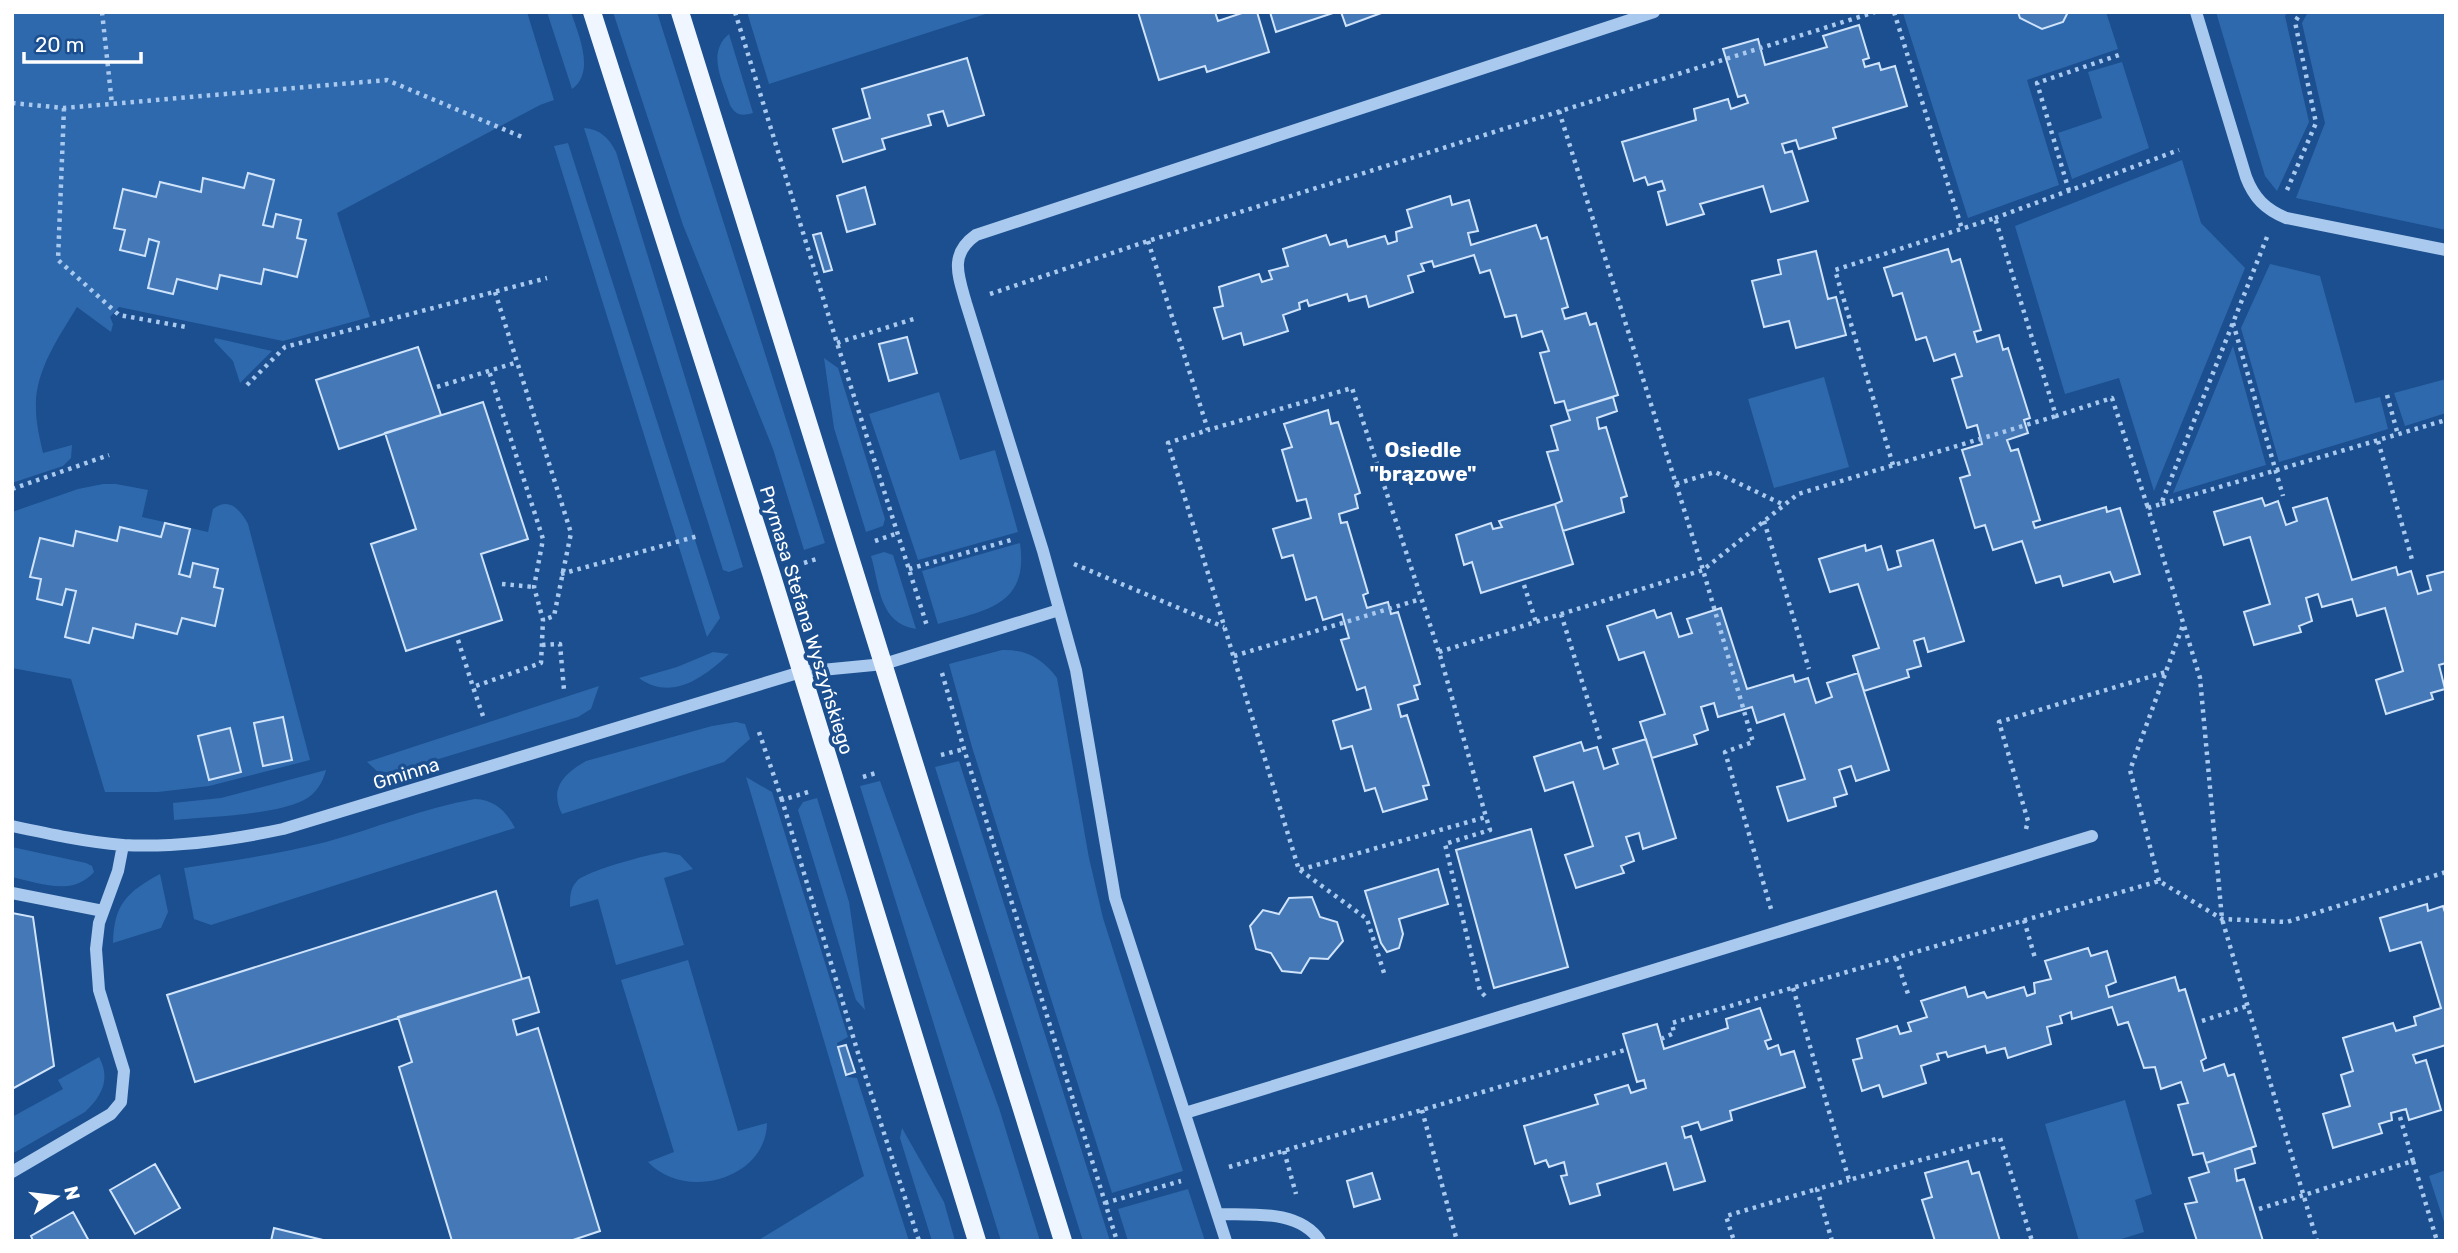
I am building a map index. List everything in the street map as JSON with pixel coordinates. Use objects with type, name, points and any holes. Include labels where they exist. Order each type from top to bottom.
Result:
[{"type":"main road","name":"Prymasa Stefana Wyszyńskiego","points":[[592,12],[801,672],[977,1241]]},
{"type":"main road","points":[[680,12],[1063,1241]]},
{"type":"street","points":[[1226,1241],[1115,898],[1081,693],[1043,551],[959,279],[959,253],[966,242],[976,234],[1654,12]]},
{"type":"street","points":[[2196,12],[2250,188],[2256,199],[2277,214],[2299,220],[2446,250]]},
{"type":"street","name":"Gminna","points":[[12,826],[68,838],[123,845],[204,842],[284,830],[801,672],[884,664],[1059,610]]},
{"type":"street","points":[[1185,1113],[2092,836]]},
{"type":"street","points":[[12,1171],[111,1114],[121,1102],[124,1071],[99,990],[97,936],[118,871],[123,845]]},
{"type":"street","points":[[12,893],[103,911]]},
{"type":"street","points":[[1218,1214],[1288,1219],[1306,1226],[1321,1241]]},
{"type":"path","points":[[102,12],[112,104]]},
{"type":"path","points":[[735,12],[928,629]]},
{"type":"path","points":[[986,296],[1148,241],[1875,12]]},
{"type":"path","points":[[1894,12],[1962,229]]},
{"type":"path","points":[[2161,504],[2316,123],[2295,22],[2301,12]]},
{"type":"path","points":[[2069,191],[2036,83],[2119,55]]},
{"type":"path","points":[[12,103],[65,108],[387,79],[522,137]]},
{"type":"path","points":[[65,108],[58,260],[119,315],[187,327]]},
{"type":"path","points":[[1559,111],[1703,570],[1753,742],[1725,752],[1772,913]]},
{"type":"path","points":[[1893,465],[1835,270],[1995,218],[2179,150]]},
{"type":"path","points":[[1995,218],[2056,416]]},
{"type":"path","points":[[1148,241],[1208,430]]},
{"type":"path","points":[[247,385],[285,347],[547,278]]},
{"type":"path","points":[[495,292],[571,533],[554,616],[543,620]]},
{"type":"path","points":[[837,343],[917,318]]},
{"type":"path","points":[[2233,323],[2283,496]]},
{"type":"path","points":[[437,387],[518,362]]},
{"type":"path","points":[[472,687],[541,663],[542,645],[543,620],[534,587],[543,539],[489,371]]},
{"type":"path","points":[[1384,973],[1367,919],[1299,870],[1168,443],[1352,388],[1438,652],[1490,830],[1445,844],[1480,990],[1488,998]]},
{"type":"path","points":[[2387,395],[2398,435]]},
{"type":"path","points":[[1438,652],[1703,570],[1798,494],[2112,398],[2200,678],[2222,919],[2316,1241]]},
{"type":"path","points":[[2148,508],[2446,420]]},
{"type":"path","points":[[2378,441],[2413,563]]},
{"type":"path","points":[[12,489],[108,455]]},
{"type":"path","points":[[1676,484],[1715,472],[1784,505]]},
{"type":"path","points":[[1764,521],[1809,669]]},
{"type":"path","points":[[867,544],[898,533]]},
{"type":"path","points":[[561,574],[698,536]]},
{"type":"path","points":[[909,569],[1018,538],[1225,627]]},
{"type":"path","points":[[804,563],[825,557]]},
{"type":"path","points":[[502,584],[534,587]]},
{"type":"path","points":[[1524,585],[1536,622]]},
{"type":"path","points":[[1234,656],[1421,598]]},
{"type":"path","points":[[1561,614],[1600,739]]},
{"type":"path","points":[[2184,624],[2130,770],[2159,881],[2222,919],[2287,922],[2446,872]]},
{"type":"path","points":[[458,640],[483,716]]},
{"type":"path","points":[[542,645],[560,644],[564,690]]},
{"type":"path","points":[[941,670],[1117,1241]]},
{"type":"path","points":[[2018,835],[2025,832],[2028,821],[1999,722],[2166,672]]},
{"type":"path","points":[[759,732],[919,1241]]},
{"type":"path","points":[[935,757],[964,749]]},
{"type":"path","points":[[782,800],[808,792]]},
{"type":"path","points":[[1299,870],[1486,817]]},
{"type":"path","points":[[1661,1039],[1675,1033],[1672,1023],[2159,881]]},
{"type":"path","points":[[2024,920],[2035,958]]},
{"type":"path","points":[[1896,957],[1909,997]]},
{"type":"path","points":[[1793,988],[1849,1180]]},
{"type":"path","points":[[2202,1021],[2247,1006]]},
{"type":"path","points":[[1105,1203],[1628,1049]]},
{"type":"path","points":[[1422,1110],[1457,1241]]},
{"type":"path","points":[[2400,1117],[2438,1241]]},
{"type":"path","points":[[1733,1238],[1726,1216],[2000,1138],[2032,1241]]},
{"type":"path","points":[[2259,1209],[2413,1161]]},
{"type":"path","points":[[1817,1189],[1832,1241]]},
{"type":"shaded area","points":[[12,12],[527,12],[554,100],[337,213],[370,317],[283,341],[119,307],[110,317],[113,324],[111,332],[77,307],[49,355],[36,395],[43,453],[72,445],[71,458],[63,466],[12,483]]},
{"type":"shaded area","points":[[547,12],[571,12],[584,63],[579,82],[572,89]]},
{"type":"shaded area","points":[[613,12],[657,12],[825,543],[804,550],[773,449],[683,225]]},
{"type":"shaded area","points":[[747,12],[992,12],[769,84]]},
{"type":"shaded area","points":[[2018,12],[2020,19],[2042,29],[2063,22],[2068,12],[2106,12],[2118,49],[2027,80],[2059,185],[1968,218],[1903,13]]},
{"type":"shaded area","points":[[2216,12],[2288,12],[2285,16],[2309,122],[2277,191],[2265,176]]},
{"type":"shaded area","points":[[2308,12],[2446,12],[2446,230],[2296,198],[2325,123],[2302,23]]},
{"type":"shaded area","points":[[729,34],[753,113],[742,115],[730,105],[718,68],[718,50]]},
{"type":"shaded area","points":[[2122,62],[2149,148],[2072,179],[2058,133],[2102,118],[2088,72]]},
{"type":"shaded area","points":[[584,128],[603,135],[616,152],[743,567],[729,572],[723,570]]},
{"type":"shaded area","points":[[568,143],[720,618],[707,637],[554,146]]},
{"type":"shaded area","points":[[2182,160],[2201,223],[2245,268],[2154,491],[2119,378],[2065,394],[2015,226]]},
{"type":"shaded area","points":[[2270,264],[2320,276],[2355,403],[2380,397],[2388,429],[2279,462],[2241,328]]},
{"type":"shaded area","points":[[215,338],[272,351],[240,383],[233,361],[214,341]]},
{"type":"shaded area","points":[[2233,346],[2266,465],[2173,493]]},
{"type":"shaded area","points":[[824,358],[838,368],[885,519],[883,526],[866,532],[834,428]]},
{"type":"shaded area","points":[[1824,377],[1849,467],[1774,488],[1748,399]]},
{"type":"shaded area","points":[[2446,379],[2446,413],[2405,426],[2394,393]]},
{"type":"shaded area","points":[[939,392],[960,460],[995,450],[1018,532],[918,560],[869,414]]},
{"type":"shaded area","points":[[103,484],[148,490],[142,517],[208,532],[213,509],[224,504],[233,506],[241,514],[248,524],[310,760],[209,786],[158,792],[105,792],[71,679],[12,668],[12,512],[78,489]]},
{"type":"shaded area","points":[[1020,543],[1021,564],[1018,580],[1011,593],[987,609],[938,624],[922,571]]},
{"type":"shaded area","points":[[884,552],[893,555],[916,629],[895,619],[883,602],[871,556]]},
{"type":"shaded area","points":[[1002,650],[1019,651],[1033,656],[1046,665],[1057,678],[1089,858],[1103,918],[1183,1171],[1112,1193],[972,747],[949,664]]},
{"type":"shaded area","points":[[713,652],[729,654],[709,671],[687,684],[663,688],[639,678],[677,667]]},
{"type":"shaded area","points":[[599,686],[591,709],[578,717],[392,773],[377,771],[367,762]]},
{"type":"shaded area","points":[[736,722],[745,724],[750,739],[724,762],[562,814],[558,805],[558,789],[571,771],[586,761],[712,726]]},
{"type":"shaded area","points":[[959,761],[1110,1241],[1083,1241],[935,767]]},
{"type":"shaded area","points":[[326,770],[321,783],[312,794],[291,805],[241,814],[174,820],[173,803],[221,798]]},
{"type":"shaded area","points":[[746,777],[772,792],[848,1037],[837,1043],[847,1077],[857,1078],[909,1241],[757,1241],[864,1176]]},
{"type":"shaded area","points":[[880,781],[999,1108],[1040,1241],[1001,1241],[860,786]]},
{"type":"shaded area","points":[[817,798],[849,902],[865,1010],[856,1000],[798,810],[803,802]]},
{"type":"shaded area","points":[[475,799],[499,808],[515,828],[211,925],[194,919],[184,868],[308,846]]},
{"type":"shaded area","points":[[12,847],[86,863],[92,866],[94,872],[85,880],[66,886],[44,885],[12,877]]},
{"type":"shaded area","points":[[665,852],[680,855],[693,869],[664,878],[684,945],[616,965],[598,899],[570,907],[573,887],[583,877],[605,868]]},
{"type":"shaded area","points":[[160,874],[168,912],[161,928],[113,943],[116,918],[124,901],[139,887]]},
{"type":"shaded area","points":[[688,960],[738,1131],[767,1123],[763,1143],[753,1159],[738,1171],[721,1179],[701,1182],[663,1174],[648,1162],[674,1152],[621,980]]},
{"type":"shaded area","points":[[99,1057],[103,1065],[103,1087],[91,1106],[12,1154],[12,1117],[63,1089],[58,1080]]},
{"type":"shaded area","points":[[2125,1100],[2152,1194],[2135,1200],[2144,1232],[2115,1241],[2079,1241],[2045,1124]]},
{"type":"shaded area","points":[[902,1128],[944,1202],[955,1241],[932,1241],[900,1138]]},
{"type":"shaded area","points":[[2446,1170],[2446,1228],[2429,1176]]},
{"type":"shaded area","points":[[1188,1189],[1205,1241],[1128,1241],[1118,1209]]},
{"type":"building","points":[[1138,12],[1215,12],[1218,21],[1245,12],[1257,12],[1269,52],[1207,72],[1205,66],[1159,80]]},
{"type":"building","points":[[1270,12],[1333,12],[1333,13],[1276,32]]},
{"type":"building","points":[[1341,12],[1384,12],[1346,26]]},
{"type":"building","points":[[2018,12],[2068,12],[2063,22],[2042,29],[2020,18]]},
{"type":"building","points":[[1859,25],[1869,58],[1863,60],[1865,67],[1879,63],[1881,70],[1895,66],[1907,106],[1833,128],[1836,138],[1799,149],[1796,140],[1782,144],[1785,153],[1792,151],[1808,201],[1771,212],[1763,186],[1700,204],[1704,214],[1667,225],[1658,192],[1665,190],[1662,181],[1648,185],[1645,177],[1634,181],[1622,142],[1696,120],[1694,109],[1728,99],[1731,109],[1748,103],[1745,95],[1738,97],[1723,49],[1758,39],[1765,65],[1827,47],[1823,36]]},
{"type":"building","points":[[967,58],[984,115],[948,126],[943,111],[928,115],[931,125],[882,139],[885,149],[843,162],[833,129],[870,118],[862,89]]},
{"type":"building","points":[[248,173],[274,180],[263,225],[273,227],[276,214],[301,220],[297,238],[306,240],[297,277],[264,269],[261,284],[220,275],[217,289],[177,279],[173,294],[148,288],[159,242],[149,239],[145,256],[120,250],[125,230],[114,228],[123,189],[156,197],[160,182],[201,192],[203,178],[244,188]]},
{"type":"building","points":[[865,187],[875,224],[847,232],[837,196]]},
{"type":"building","points":[[1450,196],[1452,205],[1469,200],[1478,231],[1468,233],[1471,245],[1536,225],[1541,239],[1547,237],[1568,307],[1562,309],[1565,319],[1586,313],[1590,325],[1596,323],[1618,395],[1567,411],[1564,401],[1555,403],[1540,353],[1549,351],[1542,331],[1522,337],[1516,315],[1505,317],[1490,270],[1480,273],[1474,255],[1434,267],[1432,261],[1421,264],[1424,271],[1408,276],[1413,292],[1369,307],[1366,296],[1349,301],[1347,294],[1309,306],[1307,300],[1299,303],[1300,309],[1283,315],[1288,331],[1244,345],[1241,333],[1223,339],[1214,308],[1223,306],[1219,287],[1259,274],[1262,282],[1272,279],[1269,271],[1288,266],[1283,249],[1326,235],[1330,245],[1346,240],[1348,247],[1385,236],[1388,244],[1397,241],[1396,232],[1412,227],[1407,210]]},
{"type":"building","points":[[821,233],[832,270],[824,272],[813,235]]},
{"type":"building","points":[[1948,249],[1952,262],[1960,259],[1981,330],[1974,332],[1977,342],[1999,335],[2003,350],[2008,348],[2030,418],[2024,420],[2028,433],[2007,440],[2011,451],[2018,449],[2040,520],[2033,522],[2035,528],[2106,507],[2107,512],[2120,508],[2140,574],[2114,582],[2110,572],[2063,586],[2060,576],[2036,583],[2022,541],[1993,550],[1985,525],[1975,528],[1960,478],[1970,475],[1962,450],[1982,444],[1977,425],[1967,428],[1952,379],[1962,376],[1955,354],[1934,361],[1926,337],[1916,340],[1902,293],[1893,296],[1884,268]]},
{"type":"building","points":[[1816,251],[1828,299],[1836,297],[1846,335],[1796,348],[1789,321],[1764,327],[1752,281],[1781,274],[1778,260]]},
{"type":"building","points":[[907,337],[917,373],[889,381],[879,344]]},
{"type":"building","points":[[418,347],[441,415],[339,449],[316,380]]},
{"type":"building","points":[[1613,397],[1617,411],[1597,418],[1599,429],[1606,427],[1627,496],[1621,498],[1624,512],[1563,531],[1555,504],[1562,501],[1547,452],[1558,450],[1551,426],[1570,420],[1567,411]]},
{"type":"building","points":[[483,402],[528,539],[481,554],[502,620],[406,651],[371,544],[416,529],[385,433]]},
{"type":"building","points":[[1328,410],[1331,424],[1338,422],[1360,493],[1355,495],[1358,508],[1339,514],[1341,523],[1347,522],[1368,593],[1363,595],[1367,608],[1388,602],[1391,614],[1398,612],[1420,684],[1414,686],[1418,699],[1398,705],[1401,717],[1407,715],[1429,785],[1423,786],[1427,799],[1383,812],[1375,788],[1365,791],[1352,746],[1341,749],[1333,721],[1371,709],[1365,687],[1357,690],[1341,640],[1349,638],[1342,614],[1323,620],[1316,597],[1306,600],[1293,555],[1282,558],[1273,529],[1311,518],[1306,499],[1297,501],[1282,450],[1292,447],[1284,424]]},
{"type":"building","points":[[2262,498],[2265,506],[2278,501],[2286,525],[2297,521],[2293,508],[2327,498],[2352,580],[2396,567],[2398,575],[2411,571],[2418,594],[2431,590],[2427,576],[2446,571],[2446,663],[2439,665],[2445,689],[2431,693],[2433,699],[2386,714],[2376,680],[2403,671],[2385,608],[2357,616],[2352,599],[2322,607],[2318,594],[2306,598],[2312,621],[2299,626],[2301,632],[2254,645],[2244,612],[2270,604],[2250,537],[2224,545],[2214,512]]},
{"type":"building","points":[[1555,504],[1573,564],[1481,593],[1472,562],[1464,565],[1456,535],[1491,523],[1493,529],[1502,527],[1499,521]]},
{"type":"building","points":[[165,523],[190,529],[179,574],[190,577],[193,563],[218,569],[214,587],[223,589],[215,626],[182,618],[177,634],[136,624],[133,638],[93,628],[89,643],[65,637],[76,591],[66,589],[62,605],[37,599],[41,579],[30,577],[40,538],[73,546],[76,531],[117,541],[120,527],[161,537]]},
{"type":"building","points":[[1933,540],[1964,641],[1928,652],[1924,638],[1914,641],[1921,666],[1907,670],[1909,677],[1864,691],[1853,656],[1879,648],[1858,584],[1830,592],[1819,559],[1865,545],[1866,551],[1881,546],[1888,570],[1901,566],[1897,551]]},
{"type":"building","points":[[1721,608],[1747,689],[1793,675],[1795,682],[1808,678],[1816,703],[1832,697],[1827,683],[1858,673],[1889,770],[1856,781],[1851,766],[1839,770],[1847,794],[1834,798],[1836,806],[1788,821],[1777,787],[1805,779],[1784,714],[1757,723],[1752,707],[1718,717],[1714,703],[1701,707],[1708,730],[1694,735],[1697,744],[1652,758],[1640,722],[1665,714],[1644,652],[1619,660],[1607,626],[1654,610],[1657,618],[1671,613],[1679,637],[1692,633],[1687,619]]},
{"type":"building","points":[[283,717],[292,760],[263,766],[254,723]]},
{"type":"building","points":[[230,728],[241,772],[209,780],[198,736]]},
{"type":"building","points":[[1646,739],[1676,838],[1643,849],[1639,833],[1626,837],[1634,861],[1621,866],[1624,873],[1576,888],[1565,855],[1593,846],[1573,782],[1545,791],[1534,757],[1581,742],[1584,751],[1597,747],[1604,769],[1618,764],[1613,749]]},
{"type":"building","points":[[1531,829],[1568,967],[1494,988],[1456,850]]},
{"type":"building","points":[[1438,869],[1448,904],[1399,919],[1403,934],[1399,948],[1387,952],[1381,943],[1365,891]]},
{"type":"building","points":[[496,891],[522,979],[195,1082],[167,995]]},
{"type":"building","points":[[1312,897],[1320,917],[1337,922],[1343,941],[1328,959],[1310,958],[1301,973],[1282,971],[1271,953],[1256,949],[1250,926],[1263,910],[1279,914],[1289,898]]},
{"type":"building","points":[[2427,904],[2428,911],[2443,906],[2446,916],[2446,1045],[2413,1055],[2416,1063],[2426,1060],[2441,1110],[2409,1120],[2406,1109],[2391,1113],[2392,1120],[2379,1124],[2382,1133],[2333,1148],[2323,1114],[2350,1106],[2341,1075],[2353,1071],[2343,1038],[2393,1023],[2396,1031],[2416,1025],[2414,1017],[2441,1008],[2421,942],[2390,951],[2380,918]]},
{"type":"building","points":[[12,913],[33,917],[54,1066],[12,1089]]},
{"type":"building","points":[[2088,948],[2091,956],[2107,951],[2116,982],[2106,986],[2109,997],[2175,977],[2179,991],[2185,989],[2206,1058],[2201,1061],[2204,1071],[2224,1064],[2228,1076],[2234,1074],[2256,1146],[2206,1163],[2203,1153],[2193,1155],[2178,1105],[2188,1103],[2181,1082],[2161,1089],[2155,1067],[2144,1068],[2128,1022],[2118,1025],[2112,1007],[2072,1019],[2071,1012],[2060,1016],[2062,1023],[2047,1027],[2051,1044],[2008,1058],[2005,1048],[1987,1053],[1985,1046],[1948,1057],[1946,1052],[1937,1054],[1939,1060],[1921,1066],[1926,1083],[1883,1097],[1879,1085],[1862,1091],[1853,1060],[1862,1058],[1857,1039],[1897,1026],[1900,1034],[1911,1031],[1908,1023],[1927,1017],[1921,1001],[1965,987],[1968,997],[1984,992],[1987,998],[2024,987],[2027,996],[2035,993],[2034,983],[2051,979],[2045,961]]},
{"type":"building","points":[[529,977],[539,1012],[513,1020],[517,1035],[538,1028],[600,1231],[570,1241],[452,1241],[399,1067],[412,1062],[398,1017]]},
{"type":"building","points":[[1760,1008],[1771,1039],[1765,1041],[1768,1049],[1778,1045],[1781,1055],[1794,1051],[1805,1087],[1730,1111],[1732,1120],[1701,1130],[1698,1122],[1682,1127],[1685,1138],[1691,1136],[1705,1181],[1674,1190],[1666,1163],[1597,1184],[1600,1195],[1570,1204],[1561,1176],[1567,1175],[1564,1162],[1549,1167],[1546,1160],[1535,1164],[1524,1126],[1598,1104],[1595,1095],[1628,1085],[1631,1093],[1646,1088],[1644,1080],[1637,1082],[1623,1034],[1657,1024],[1664,1049],[1728,1028],[1726,1019]]},
{"type":"building","points":[[846,1045],[855,1072],[846,1075],[838,1047]]},
{"type":"building","points":[[2251,1148],[2255,1163],[2235,1169],[2237,1181],[2244,1179],[2263,1241],[2197,1241],[2185,1204],[2197,1202],[2189,1178],[2209,1172],[2206,1163]]},
{"type":"building","points":[[1968,1161],[1972,1174],[1979,1172],[2000,1241],[1935,1241],[1922,1200],[1932,1197],[1925,1173]]},
{"type":"building","points":[[155,1164],[180,1208],[135,1234],[110,1190]]},
{"type":"building","points":[[1372,1173],[1380,1199],[1354,1207],[1347,1181]]},
{"type":"building","points":[[73,1212],[89,1241],[33,1241],[31,1236]]},
{"type":"building","points":[[274,1228],[327,1241],[271,1241]]},
{"type":"district","name":"Osiedle \"brązowe\"","points":[[1423,462]]}]
